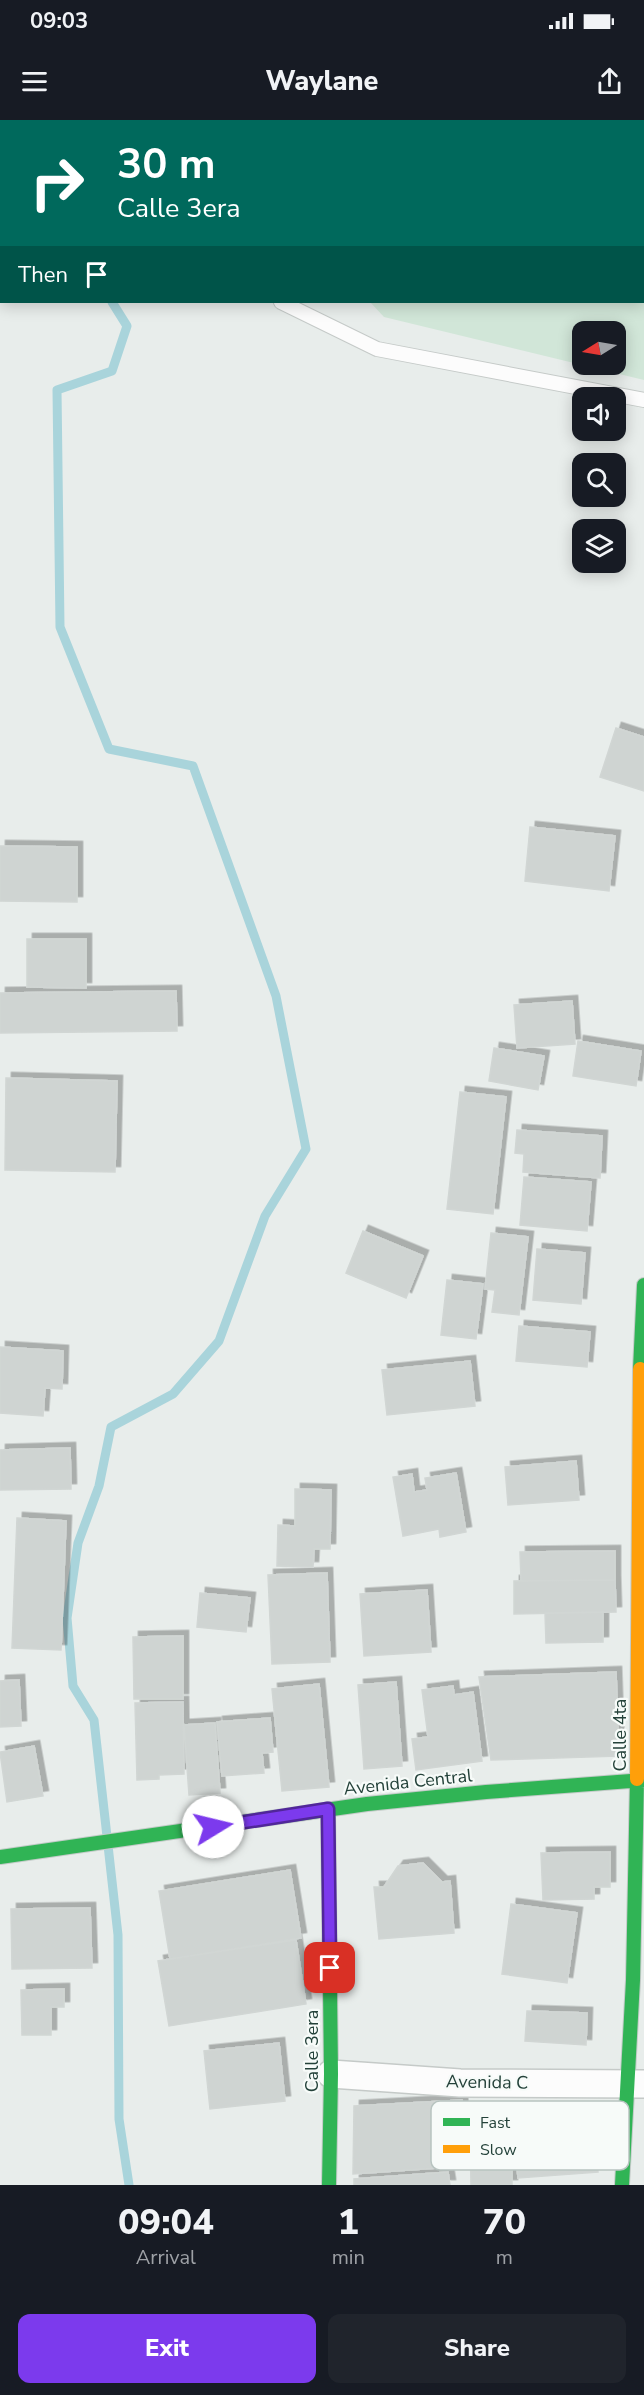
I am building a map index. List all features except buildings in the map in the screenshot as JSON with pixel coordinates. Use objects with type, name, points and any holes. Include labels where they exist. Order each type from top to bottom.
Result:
[{"type":"street","name":"Calle 4ta","points":[[629,2138],[637,2084],[644,1285]]},
{"type":"street","name":"Avenida Central","points":[[0,1857],[144,1838],[328,1809],[492,1791],[641,1781]]},
{"type":"street","name":"Calle 3era","points":[[328,1809],[331,2074],[329,2185]]},
{"type":"street","name":"Avenida C","points":[[331,2074],[460,2083],[637,2084]]},
{"type":"street","name":"Calle 4ta","points":[[622,2185],[624,2170]]},
{"type":"lane","points":[[283,303],[377,349],[644,400]]},
{"type":"green space","points":[[371,303],[644,303],[644,380],[623,375],[626,375],[626,321],[572,321],[572,363],[384,317]]},
{"type":"waterway","points":[[113,303],[127,326],[112,371],[57,390],[60,627],[109,749],[193,766],[276,996],[306,1149],[265,1216],[219,1341],[173,1394],[111,1427],[99,1486],[78,1543],[67,1618],[73,1686],[94,1720],[118,1935],[119,2119],[129,2185]]},
{"type":"traffic: fast","points":[[640,1369],[644,1285]]},
{"type":"traffic: fast","points":[[627,2101],[633,1980],[637,1779]]},
{"type":"traffic: fast","points":[[0,1857],[367,1804],[644,1780]]},
{"type":"traffic: fast","points":[[328,1809],[331,2074],[329,2185]]},
{"type":"traffic: fast","points":[[622,2185],[623,2170]]},
{"type":"traffic: slow","points":[[637,1779],[640,1369]]},
{"type":"route","points":[[213,1827],[328,1809],[330,1968]]}]
